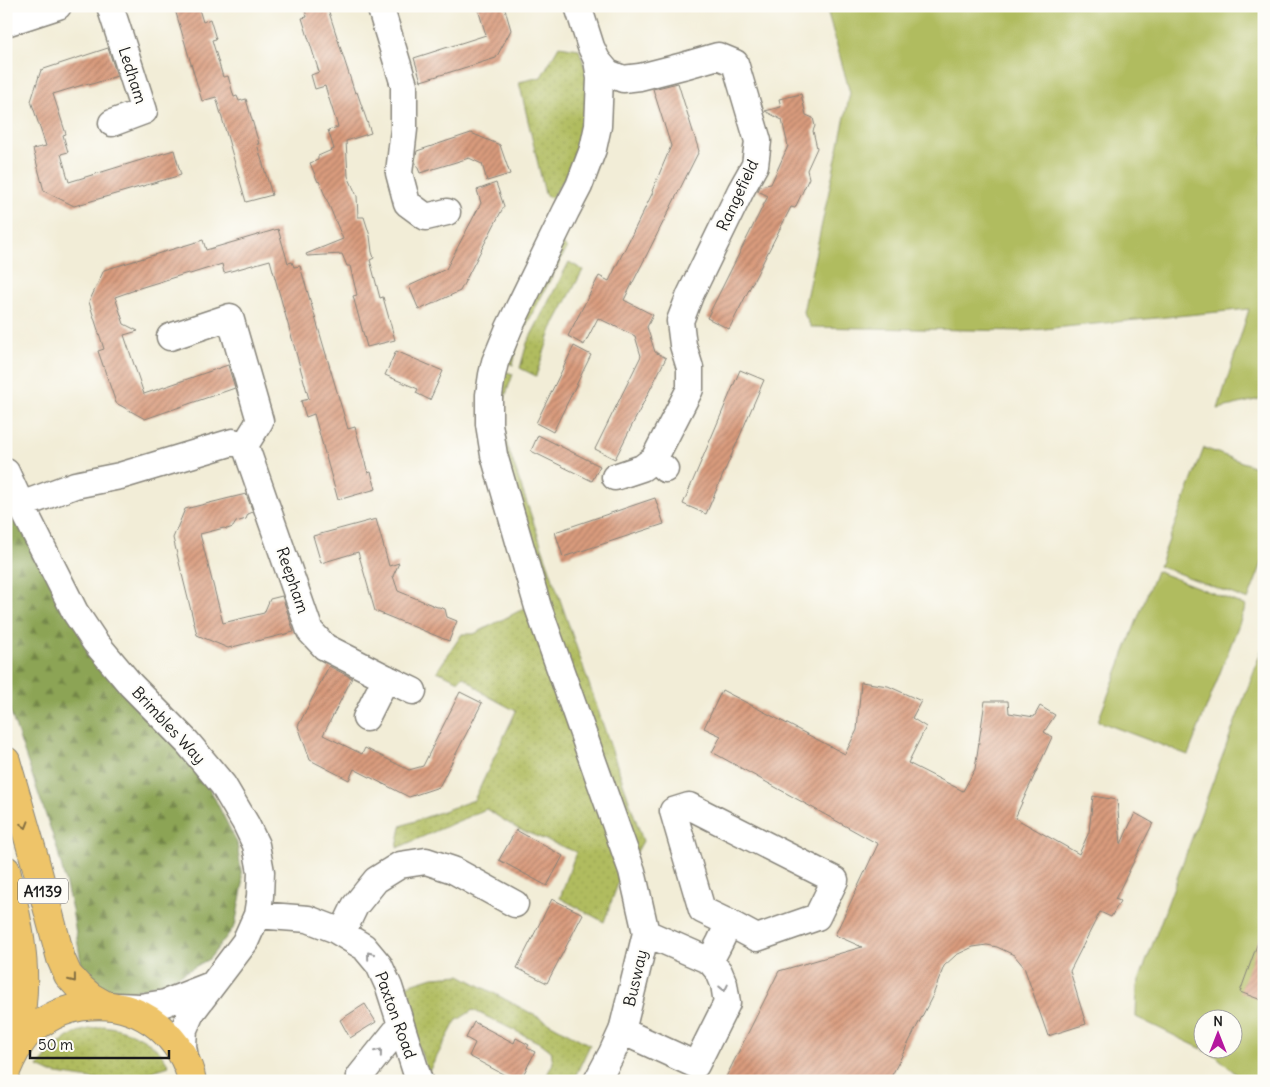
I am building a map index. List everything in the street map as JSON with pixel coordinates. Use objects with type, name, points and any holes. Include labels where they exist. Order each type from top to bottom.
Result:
[{"type":"main road","name":"A1139","points":[[6,761],[61,959],[68,975],[78,986],[91,996],[110,1006]]},
{"type":"main road","name":"A1139","points":[[6,870],[19,931],[24,970],[22,1005],[9,1064]]},
{"type":"main road","points":[[9,1064],[24,1038],[41,1023],[61,1012],[82,1006],[110,1006],[133,1011],[150,1020],[165,1032],[177,1046],[190,1076]]},
{"type":"street","points":[[6,23],[58,6]]},
{"type":"street","name":"Ledham","points":[[110,6],[144,111],[112,123]]},
{"type":"street","points":[[380,6],[404,86],[404,129],[399,173],[407,203],[426,217],[447,212]]},
{"type":"street","name":"Rangefield","points":[[578,6],[591,48],[598,60],[608,73],[623,79],[649,75],[718,56],[735,63],[758,141],[755,165],[690,294],[680,321],[683,345],[690,368],[690,389],[660,464],[615,477]]},
{"type":"street","name":"Busway","points":[[597,1081],[622,1030],[646,933],[632,870],[538,607],[494,455],[489,424],[489,395],[495,362],[509,328],[579,186],[594,149],[598,126],[600,78],[598,60]]},
{"type":"street","points":[[21,505],[75,485],[120,476],[233,442],[245,445],[260,420],[230,317],[170,337]]},
{"type":"street","name":"Reepham","points":[[245,445],[310,631],[325,647],[414,691]]},
{"type":"street","name":"Brimbles Way","points":[[6,472],[75,612],[96,642],[131,685],[187,742],[223,785],[256,845],[261,872],[257,915],[245,942],[191,1013],[184,1029],[183,1046],[190,1076]]},
{"type":"street","points":[[366,718],[386,678]]},
{"type":"street","points":[[689,806],[835,880],[817,918],[757,938],[729,923],[702,910],[673,811],[689,806]]},
{"type":"street","points":[[342,933],[355,906],[376,880],[400,865],[426,861],[453,870],[515,904]]},
{"type":"street","name":"Paxton Road","points":[[257,915],[308,919],[334,929],[364,947],[379,965],[389,987],[419,1081]]},
{"type":"street","points":[[710,961],[729,923]]},
{"type":"street","points":[[622,1030],[696,1065],[727,1003],[724,984],[719,972],[710,961],[646,933]]},
{"type":"street","name":"Brimbles Way","points":[[110,1006],[140,1007],[165,1003],[212,984]]},
{"type":"street","points":[[362,1081],[360,1076],[401,1025]]},
{"type":"green space","points":[[826,6],[1264,6],[1264,398],[1218,409],[1249,309],[1023,331],[811,327],[803,312],[850,93]]},
{"type":"green space","points":[[559,46],[579,49],[588,77],[584,147],[552,198],[545,194],[519,82],[541,77]]},
{"type":"green space","points":[[559,241],[567,248],[518,341],[513,365],[502,360]]},
{"type":"green space","points":[[569,262],[583,270],[552,329],[536,376],[520,368],[527,343]]},
{"type":"green space","points":[[501,370],[513,374],[503,403],[507,445],[643,841],[633,859],[543,601],[497,432]]},
{"type":"green space","points":[[1204,448],[1264,470],[1264,558],[1248,600],[1159,566]]},
{"type":"green space","points":[[6,501],[153,721],[207,783],[237,843],[243,884],[235,926],[209,959],[171,980],[114,997],[82,968],[72,910],[57,848],[6,699]]},
{"type":"green space","points":[[1156,571],[1246,606],[1188,755],[1098,721]]},
{"type":"green space","points":[[529,606],[624,867],[604,922],[560,898],[576,852],[518,829],[486,809],[397,848],[401,826],[474,800],[516,711],[486,695],[463,676],[459,681],[437,671],[462,634],[474,634]]},
{"type":"green space","points":[[1264,644],[1264,1081],[1244,1081],[1220,1060],[1242,1060],[1242,1010],[1192,1010],[1192,1044],[1136,1017],[1137,986]]},
{"type":"green space","points":[[460,975],[590,1045],[573,1081],[544,1081],[553,1063],[551,1051],[542,1044],[473,1010],[456,1021],[428,1073],[398,988],[433,977]]},
{"type":"green space","points":[[103,1026],[132,1033],[150,1043],[164,1057],[169,1066],[140,1075],[97,1080],[51,1073],[38,1067],[68,1037],[80,1031]]},
{"type":"building","points":[[174,6],[198,6],[203,22],[210,19],[216,39],[212,40],[223,77],[228,76],[234,97],[237,96],[239,101],[246,99],[272,195],[246,202],[216,97],[202,101]]},
{"type":"building","points":[[316,6],[327,6],[355,93],[357,92],[371,133],[346,141],[348,176],[357,196],[358,217],[364,217],[370,236],[374,258],[370,260],[380,298],[383,297],[395,340],[367,347],[353,296],[357,295],[350,266],[347,266],[342,254],[307,256],[306,254],[343,239],[310,163],[318,160],[318,156],[334,149],[328,130],[338,127],[325,86],[315,89],[311,75],[319,72],[302,18],[307,17],[305,10]]},
{"type":"building","points":[[477,6],[504,6],[511,30],[496,58],[421,81],[414,58],[486,35]]},
{"type":"building","points":[[108,48],[117,76],[53,94],[66,134],[63,135],[68,152],[61,154],[69,182],[174,150],[181,175],[74,206],[44,191],[33,149],[46,146],[31,101],[41,70]]},
{"type":"building","points":[[678,83],[699,151],[624,300],[653,315],[647,327],[655,352],[666,358],[615,459],[595,449],[641,356],[635,336],[598,318],[584,345],[568,336],[599,276],[609,281],[653,192],[671,146],[653,89]]},
{"type":"building","points":[[801,94],[806,115],[813,118],[815,126],[813,131],[817,148],[807,170],[809,178],[795,208],[791,207],[729,329],[707,318],[768,196],[758,191],[760,186],[771,184],[788,146],[782,120],[765,111],[781,107],[779,99]]},
{"type":"building","points":[[471,133],[500,145],[510,174],[487,181],[482,164],[469,158],[420,173],[415,161],[417,151]]},
{"type":"building","points":[[496,183],[504,206],[460,291],[419,310],[409,286],[446,269],[481,203],[477,190]]},
{"type":"building","points":[[278,229],[288,263],[292,262],[294,267],[300,266],[348,429],[355,427],[368,473],[371,472],[376,489],[338,500],[314,414],[306,417],[301,401],[309,399],[270,260],[224,273],[222,264],[115,297],[124,324],[138,331],[124,335],[144,394],[228,365],[235,388],[145,419],[116,403],[98,351],[104,349],[89,302],[104,270],[203,240],[206,250]]},
{"type":"building","points":[[574,346],[591,355],[553,432],[536,423]]},
{"type":"building","points":[[396,351],[443,371],[430,400],[416,393],[418,389],[385,375]]},
{"type":"building","points":[[740,370],[764,380],[706,514],[683,504]]},
{"type":"building","points":[[538,435],[600,466],[592,481],[531,451]]},
{"type":"building","points":[[246,494],[253,512],[248,514],[246,519],[236,522],[233,527],[227,529],[224,528],[200,534],[223,623],[264,613],[270,599],[282,596],[294,632],[228,648],[197,635],[173,538],[185,509]]},
{"type":"building","points":[[655,498],[664,524],[563,557],[555,532]]},
{"type":"building","points":[[376,519],[389,566],[399,563],[393,576],[398,591],[445,609],[447,617],[457,621],[449,641],[375,611],[358,552],[321,563],[313,536]]},
{"type":"building","points":[[329,666],[352,678],[323,735],[362,754],[365,748],[409,770],[423,766],[460,692],[482,703],[439,787],[409,797],[354,769],[349,780],[310,760],[298,726]]},
{"type":"building","points":[[861,682],[888,686],[921,701],[912,718],[926,727],[908,763],[963,791],[975,769],[985,701],[1008,701],[1009,713],[1034,717],[1040,706],[1055,715],[1044,732],[1052,737],[1015,818],[1079,854],[1089,832],[1093,796],[1117,800],[1121,844],[1135,813],[1153,823],[1115,899],[1120,901],[1111,917],[1100,912],[1070,971],[1086,1024],[1048,1036],[1024,967],[1014,955],[997,947],[987,945],[973,947],[956,955],[944,966],[933,995],[889,1081],[724,1081],[779,971],[862,947],[835,935],[878,844],[712,752],[721,736],[704,728],[722,690],[845,754],[857,730]]},
{"type":"building","points":[[516,830],[563,856],[547,886],[499,860]]},
{"type":"building","points":[[552,899],[583,914],[547,983],[517,968]]},
{"type":"building","points":[[1262,931],[1264,931],[1264,1001],[1240,992]]},
{"type":"building","points":[[365,1004],[376,1022],[350,1038],[340,1020]]},
{"type":"building","points":[[474,1022],[514,1043],[516,1038],[529,1045],[527,1048],[535,1052],[520,1081],[516,1081],[469,1056],[475,1043],[466,1038]]}]
